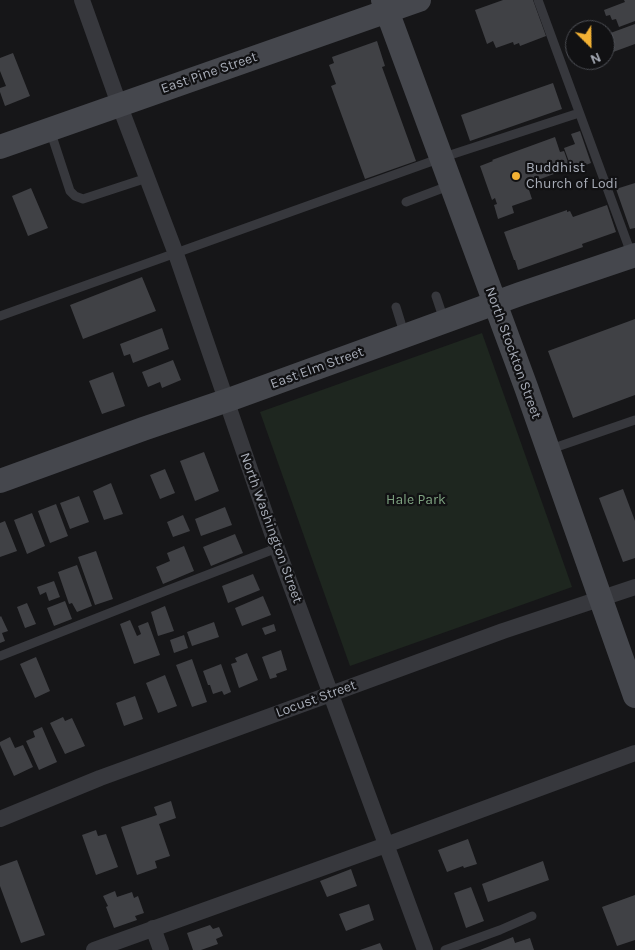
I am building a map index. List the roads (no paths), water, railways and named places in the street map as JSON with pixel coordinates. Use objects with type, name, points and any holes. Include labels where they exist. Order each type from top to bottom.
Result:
[{"type":"street","name":"North Washington Street","points":[[82,0],[176,254],[277,548],[425,950]]},
{"type":"street","name":"East Pine Street","points":[[0,147],[385,6],[419,0]]},
{"type":"street","name":"North Stockton Street","points":[[385,6],[548,450],[635,696]]},
{"type":"street","name":"East Elm Street","points":[[0,482],[520,294],[634,255]]},
{"type":"street","name":"Locust Street","points":[[0,819],[100,778],[503,631],[635,587]]},
{"type":"street","points":[[94,950],[635,753]]},
{"type":"street","points":[[153,928],[161,950]]},
{"type":"lane","points":[[538,0],[634,255]]},
{"type":"lane","points":[[0,316],[441,158],[579,113]]},
{"type":"lane","points":[[50,129],[70,191],[74,196],[82,199],[147,178]]},
{"type":"lane","points":[[406,202],[451,185]]},
{"type":"lane","points":[[436,296],[444,322]]},
{"type":"lane","points":[[396,307],[405,336]]},
{"type":"lane","points":[[548,450],[635,420]]},
{"type":"lane","points":[[0,656],[277,548]]},
{"type":"lane","points":[[445,950],[532,916]]},
{"type":"place","name":"Buddhist Church of Lodi","points":[[516,176]]},
{"type":"park label","name":"Hale Park","points":[[416,500]]}]
